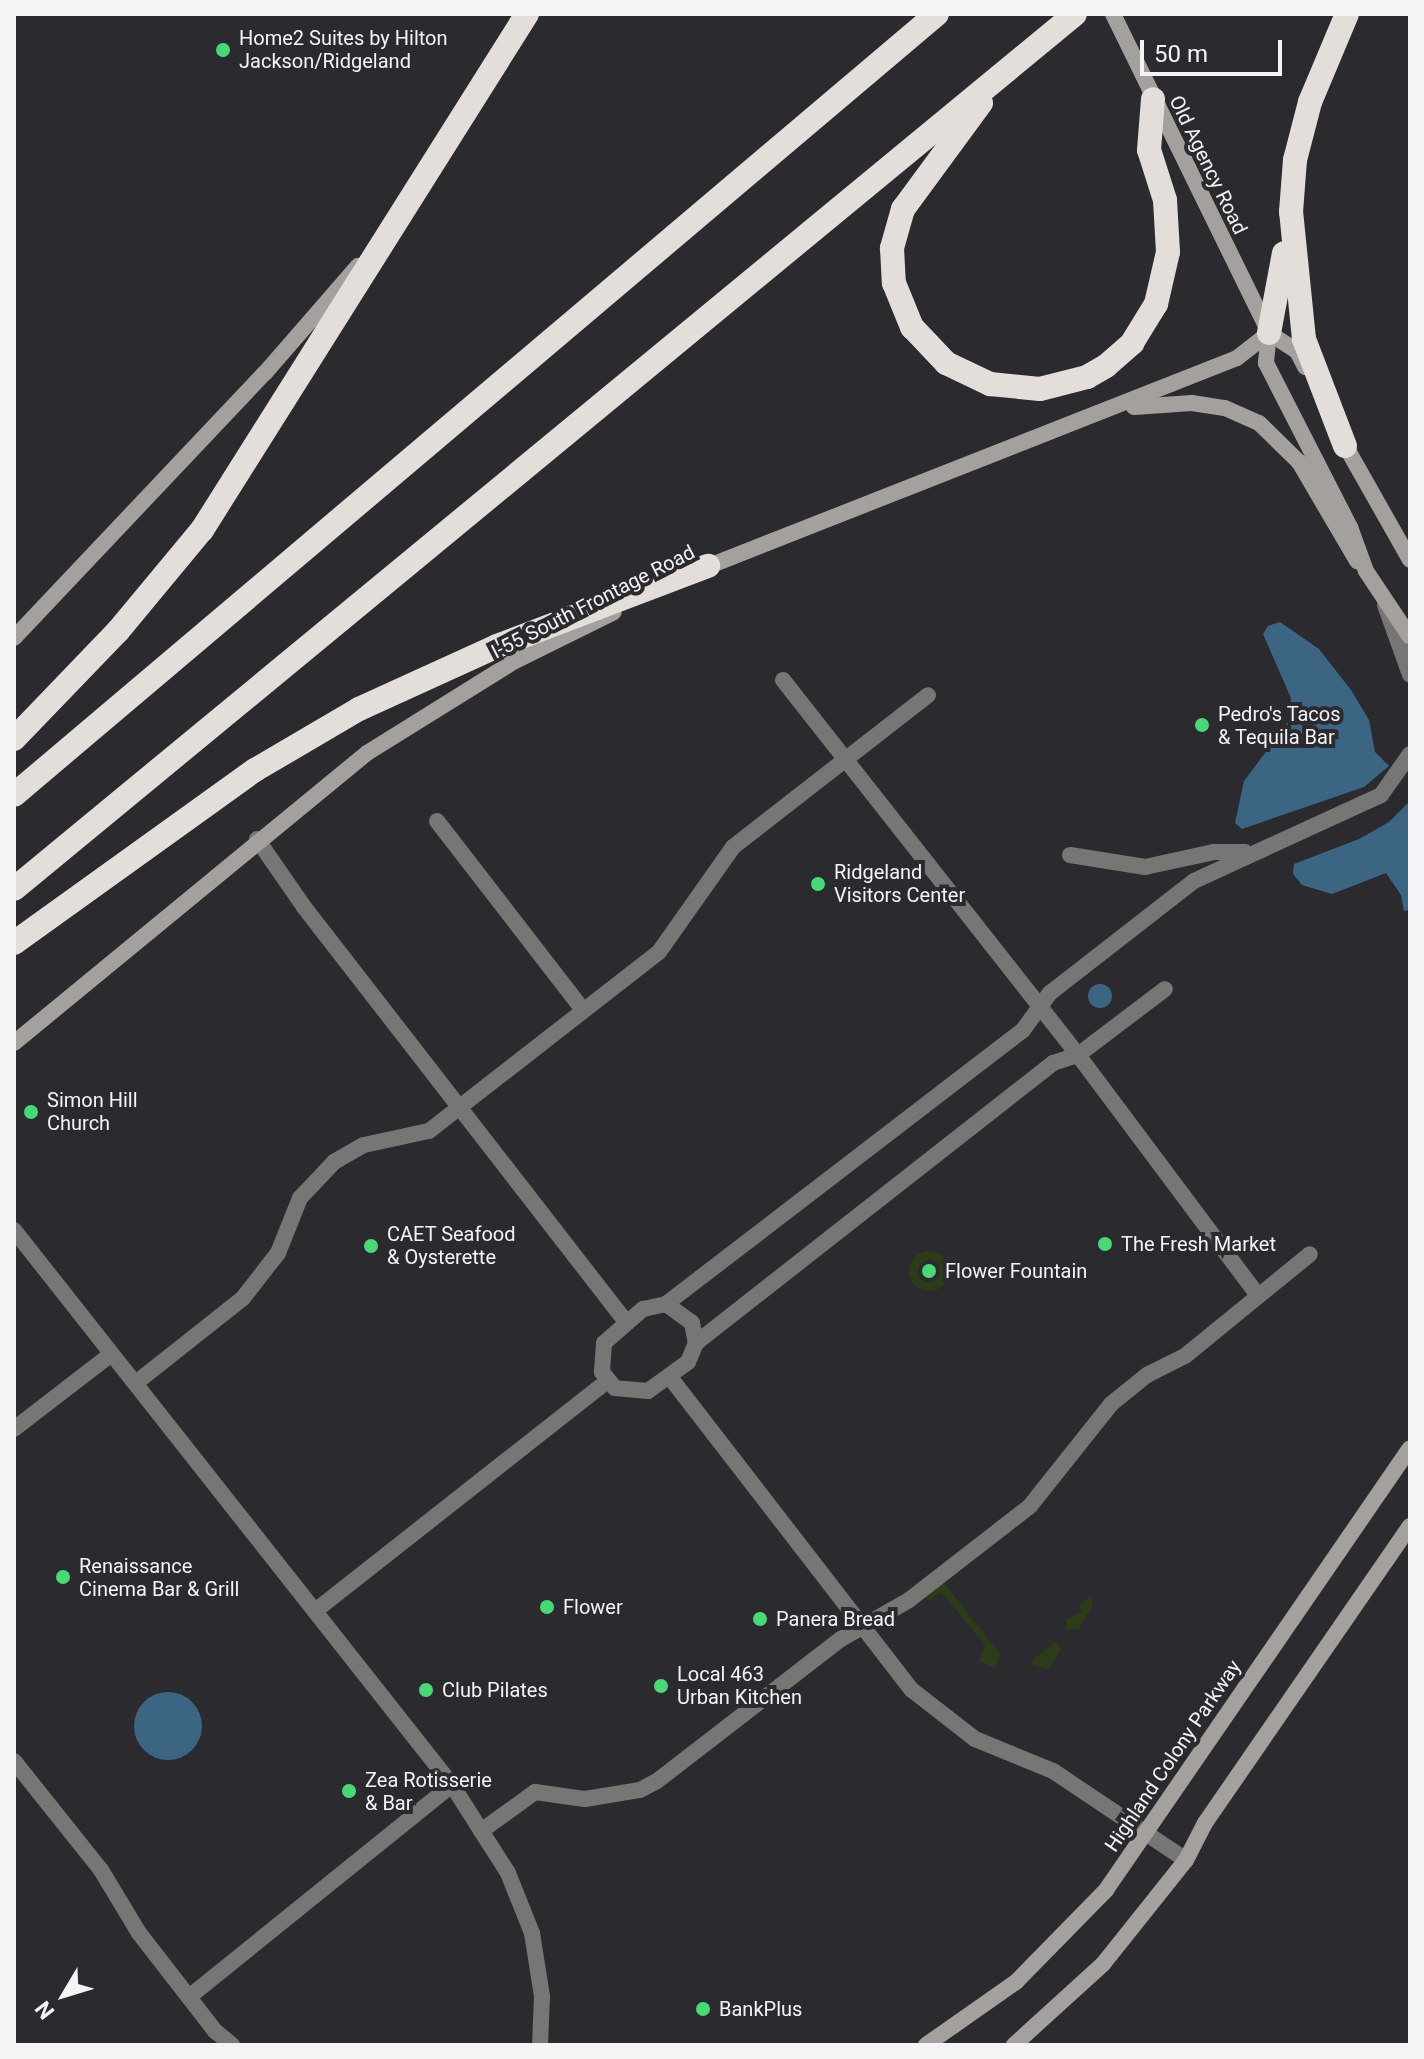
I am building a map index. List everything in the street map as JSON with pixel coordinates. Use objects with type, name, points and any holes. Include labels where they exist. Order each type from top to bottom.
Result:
[{"type":"highway","points":[[14,739],[118,631],[202,530],[413,201],[527,14]]},
{"type":"highway","points":[[14,795],[937,14]]},
{"type":"highway","points":[[14,889],[994,84],[1075,14]]},
{"type":"highway","points":[[1269,333],[1291,212],[1295,160],[1310,102],[1347,14]]},
{"type":"highway","points":[[994,84],[956,143],[903,209],[891,266],[902,307],[927,346],[967,375],[1014,389],[1061,386],[1106,366],[1132,343],[1156,304],[1168,252],[1165,200],[1149,150],[1148,89]]},
{"type":"highway","points":[[1291,212],[1304,339],[1345,446]]},
{"type":"highway","points":[[14,943],[255,770],[359,709],[497,646],[708,566]]},
{"type":"street","name":"Old Agency Road","points":[[1113,14],[1269,333],[1297,351],[1345,446],[1410,560]]},
{"type":"street","points":[[14,638],[265,373],[413,201]]},
{"type":"street","name":"Old Agency Road","points":[[1269,333],[1266,363],[1350,527],[1366,571],[1410,637]]},
{"type":"street","name":"I-55 South Frontage Road","points":[[14,1043],[257,839],[426,714],[515,661],[708,566],[1237,358],[1269,333]]},
{"type":"street","points":[[1112,409],[1192,403],[1225,408],[1259,423],[1299,462],[1342,544],[1366,571]]},
{"type":"street","points":[[1383,599],[1410,675]]},
{"type":"street","points":[[783,680],[1078,1055],[1256,1293]]},
{"type":"street","points":[[137,1382],[243,1298],[278,1253],[300,1198],[334,1162],[364,1145],[429,1131],[460,1107],[669,942],[733,847],[846,762],[928,695]]},
{"type":"street","points":[[607,1381],[601,1352],[626,1322],[643,1309],[666,1304],[1023,1030],[1050,993],[1194,881],[1250,852],[1381,795],[1408,759]]},
{"type":"street","points":[[437,821],[583,1010]]},
{"type":"street","points":[[257,839],[626,1322]]},
{"type":"street","points":[[1070,855],[1145,867],[1214,852],[1250,852]]},
{"type":"street","points":[[607,1381],[637,1394],[669,1376],[688,1362],[696,1343],[1053,1063],[1078,1055],[1165,989]]},
{"type":"street","points":[[14,1230],[452,1785],[508,1873],[532,1933],[542,1996],[540,2045]]},
{"type":"street","points":[[481,1831],[535,1792],[585,1799],[640,1790],[657,1781],[864,1626],[909,1600],[1030,1506],[1111,1404],[1147,1375],[1185,1356],[1256,1293],[1310,1254]]},
{"type":"street","points":[[666,1304],[689,1318],[696,1343]]},
{"type":"street","points":[[14,1429],[110,1355]]},
{"type":"street","points":[[669,1376],[912,1690],[941,1716],[975,1739],[1053,1771],[1186,1860]]},
{"type":"street","points":[[315,1611],[607,1381]]},
{"type":"street","name":"Highland Colony Parkway","points":[[930,2044],[977,2014],[1053,1949],[1106,1890],[1410,1448]]},
{"type":"street","points":[[1014,2045],[1103,1964],[1186,1860],[1205,1823],[1410,1526]]},
{"type":"street","points":[[14,1761],[101,1870],[139,1933],[217,2038],[232,2045]]},
{"type":"street","points":[[189,1997],[452,1785]]},
{"type":"green space","name":"Flower Fountain","points":[[929,1251],[943,1257],[949,1271],[943,1285],[929,1291],[915,1285],[909,1271],[915,1257]]},
{"type":"green space","points":[[944,1583],[1000,1654],[995,1668],[979,1661],[985,1645],[942,1592],[929,1601],[923,1596]]},
{"type":"green space","points":[[1091,1597],[1093,1605],[1079,1629],[1066,1630],[1066,1620],[1082,1612],[1078,1606]]},
{"type":"green space","points":[[1056,1642],[1061,1649],[1049,1669],[1033,1666],[1032,1660]]},
{"type":"water","points":[[1280,622],[1319,649],[1351,690],[1369,720],[1375,752],[1389,766],[1364,787],[1242,829],[1235,823],[1244,781],[1289,721],[1291,698],[1263,634],[1268,626]]},
{"type":"water","points":[[1410,801],[1410,910],[1404,911],[1401,895],[1386,873],[1332,894],[1302,885],[1293,874],[1294,864],[1359,839],[1389,822]]},
{"type":"water","points":[[1100,984],[1108,988],[1112,996],[1108,1004],[1100,1008],[1092,1004],[1088,996],[1092,988]]},
{"type":"water","points":[[175,1692],[196,1707],[202,1726],[200,1739],[192,1750],[175,1760],[161,1760],[144,1750],[136,1739],[134,1719],[144,1702],[155,1694]]},
{"type":"place","name":"Home2 Suites by Hilton Jackson/Ridgeland","points":[[223,50]]},
{"type":"place","name":"Pedro's Tacos & Tequila Bar","points":[[1202,725]]},
{"type":"place","name":"Ridgeland Visitors Center","points":[[818,884]]},
{"type":"place","name":"Simon Hill Church","points":[[31,1112]]},
{"type":"place","name":"The Fresh Market","points":[[1105,1244]]},
{"type":"place","name":"CAET Seafood & Oysterette","points":[[371,1246]]},
{"type":"place","name":"Flower Fountain","points":[[929,1271]]},
{"type":"place","name":"Renaissance Cinema Bar & Grill","points":[[63,1577]]},
{"type":"place","name":"Flower","points":[[547,1607]]},
{"type":"place","name":"Panera Bread","points":[[760,1619]]},
{"type":"place","name":"Local 463 Urban Kitchen","points":[[661,1686]]},
{"type":"place","name":"Club Pilates","points":[[426,1690]]},
{"type":"place","name":"Zea Rotisserie & Bar","points":[[349,1791]]},
{"type":"place","name":"BankPlus","points":[[703,2009]]}]
